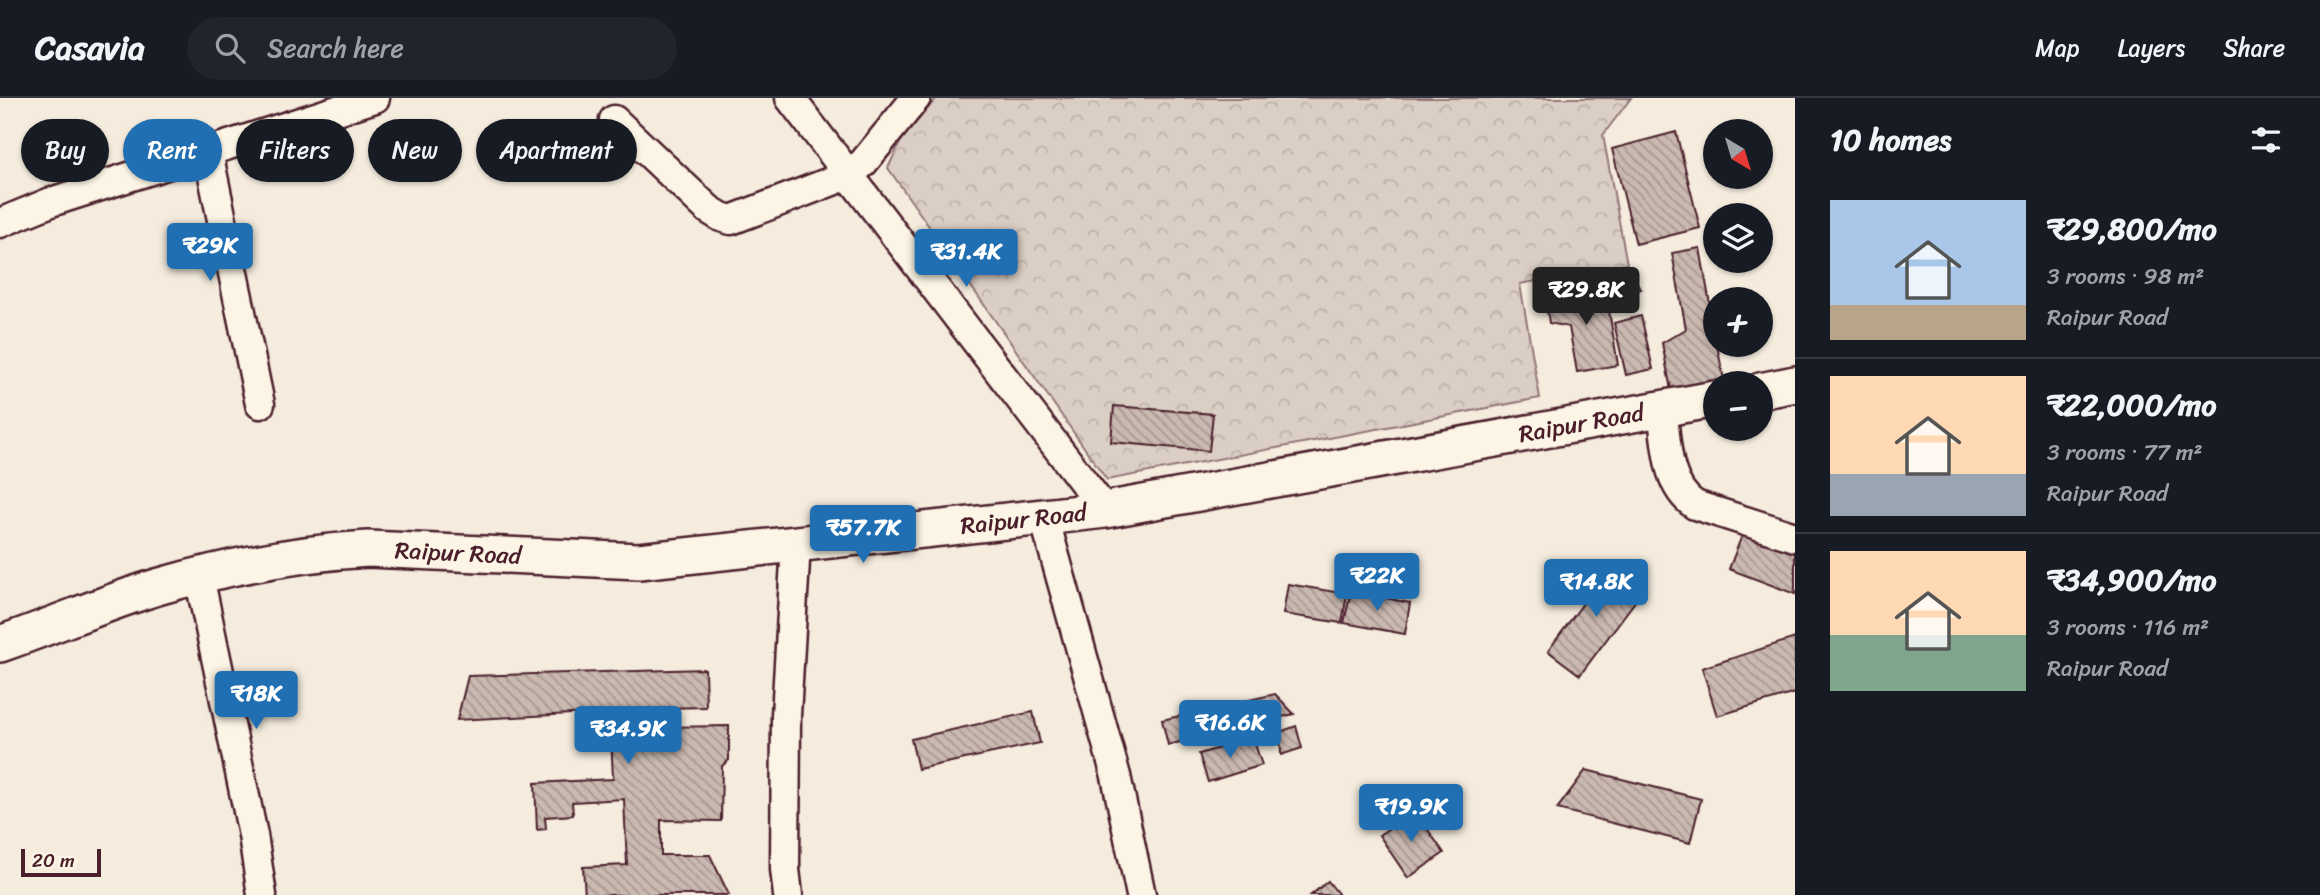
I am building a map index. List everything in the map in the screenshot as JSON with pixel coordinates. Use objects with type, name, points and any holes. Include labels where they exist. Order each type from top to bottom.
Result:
[{"type":"main road","points":[[1773,388],[1795,384]]},
{"type":"main road","name":"Raipur Road","points":[[0,644],[155,588],[199,576],[323,552],[357,550],[639,561],[1044,517],[1105,510],[1703,401]]},
{"type":"street","points":[[222,147],[375,98]]},
{"type":"street","points":[[790,98],[1105,510]]},
{"type":"street","points":[[637,142],[708,209],[721,218],[731,220],[848,175],[863,163],[916,98]]},
{"type":"street","points":[[0,223],[51,202],[123,179]]},
{"type":"street","points":[[214,182],[260,404]]},
{"type":"street","points":[[1661,409],[1672,477],[1683,497],[1695,505],[1795,537]]},
{"type":"street","points":[[1044,517],[1116,776],[1141,895]]},
{"type":"street","points":[[788,895],[785,869],[786,715],[796,544]]},
{"type":"street","points":[[199,576],[253,835],[262,895]]},
{"type":"green space","points":[[937,98],[1631,98],[1603,135],[1627,264],[1520,284],[1540,398],[1107,480],[888,168],[903,136]]},
{"type":"building","points":[[1676,132],[1700,228],[1636,244],[1612,149]]},
{"type":"building","points":[[1700,248],[1707,287],[1703,287],[1703,357],[1719,357],[1722,371],[1703,371],[1703,384],[1671,390],[1662,343],[1686,329],[1672,253]]},
{"type":"building","points":[[1631,274],[1641,289],[1623,293],[1620,277]]},
{"type":"building","points":[[1605,287],[1618,365],[1577,372],[1569,327],[1549,323],[1545,297]]},
{"type":"building","points":[[1641,316],[1653,369],[1626,375],[1614,323]]},
{"type":"building","points":[[1114,406],[1213,414],[1209,451],[1111,442]]},
{"type":"building","points":[[1746,525],[1795,543],[1795,594],[1729,569]]},
{"type":"building","points":[[1612,564],[1645,588],[1580,675],[1548,651]]},
{"type":"building","points":[[1288,584],[1347,594],[1342,623],[1283,614]]},
{"type":"building","points":[[1351,591],[1410,603],[1405,634],[1344,623]]},
{"type":"building","points":[[1795,638],[1795,693],[1717,716],[1702,668]]},
{"type":"building","points":[[705,669],[706,707],[664,708],[657,727],[729,726],[729,760],[722,766],[721,821],[661,820],[661,855],[710,855],[729,895],[585,895],[583,867],[627,865],[624,799],[572,802],[573,815],[545,817],[546,829],[537,830],[535,783],[613,779],[610,712],[457,720],[468,676]]},
{"type":"building","points":[[1275,694],[1294,714],[1168,745],[1162,720]]},
{"type":"building","points":[[1033,712],[1040,743],[918,769],[911,739]]},
{"type":"building","points":[[1296,726],[1302,748],[1281,755],[1280,732]]},
{"type":"building","points":[[1253,738],[1262,765],[1208,782],[1199,754]]},
{"type":"building","points":[[1586,770],[1701,799],[1690,843],[1557,809]]},
{"type":"building","points":[[1415,811],[1444,853],[1408,878],[1379,835]]},
{"type":"building","points":[[1328,881],[1339,895],[1311,895]]}]
